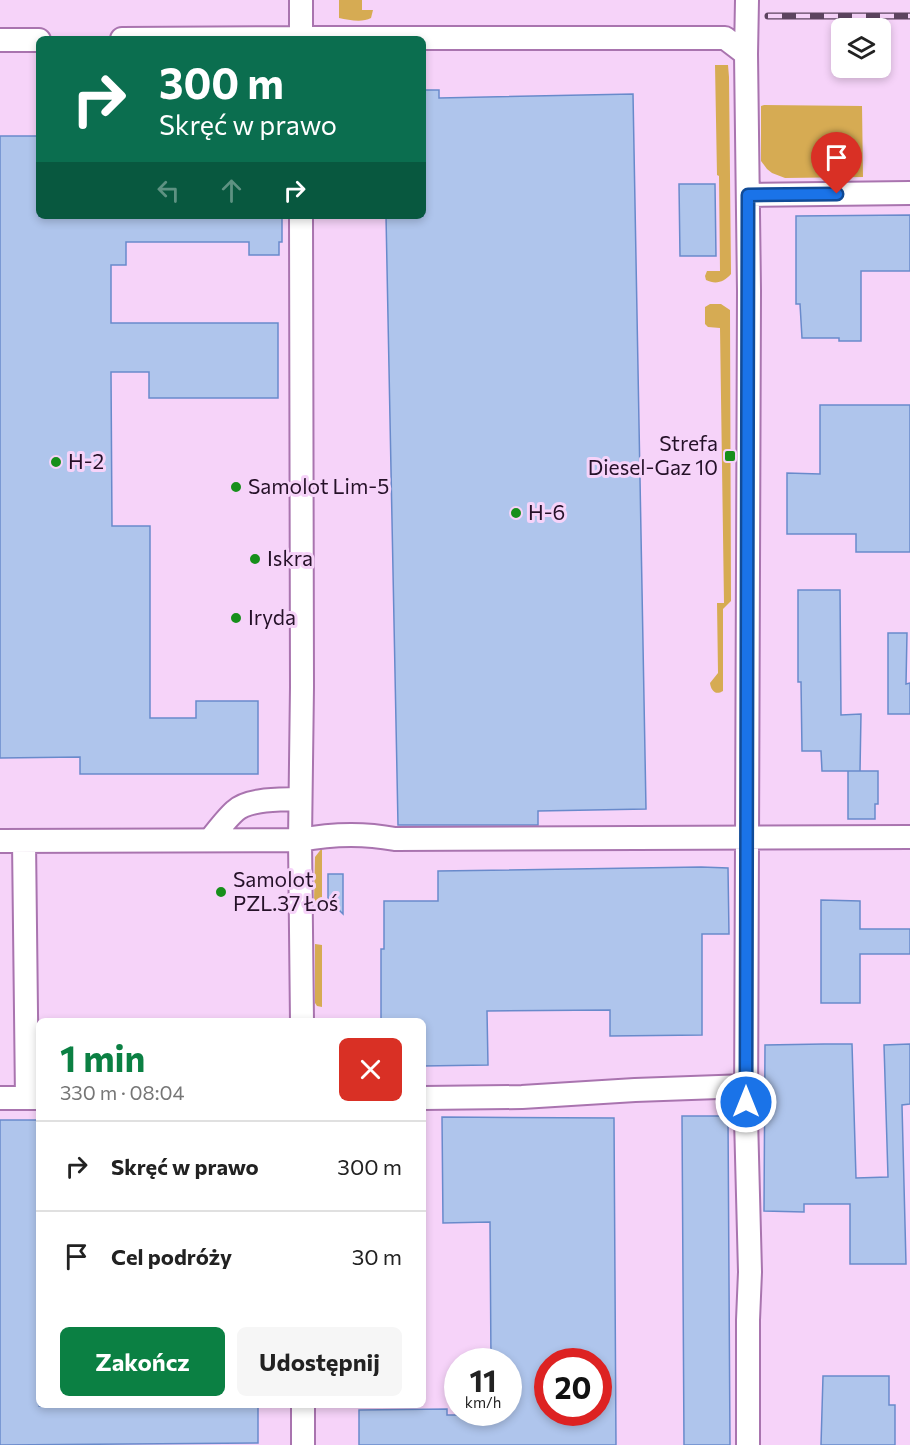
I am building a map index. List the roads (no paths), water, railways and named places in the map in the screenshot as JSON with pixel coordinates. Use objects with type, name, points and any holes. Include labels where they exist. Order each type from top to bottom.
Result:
[{"type":"lane","points":[[301,0],[301,36]]},
{"type":"lane","points":[[747,0],[747,1086],[750,1272],[748,1445]]},
{"type":"lane","points":[[426,38],[725,39],[747,54]]},
{"type":"lane","points":[[0,40],[36,40]]},
{"type":"lane","points":[[748,195],[910,193]]},
{"type":"lane","points":[[302,219],[300,799],[302,1018]]},
{"type":"lane","points":[[210,840],[234,811],[245,805],[300,799]]},
{"type":"lane","points":[[0,841],[300,840],[325,835],[377,836],[395,839],[910,837]]},
{"type":"lane","points":[[0,1098],[33,1098],[24,841]]},
{"type":"lane","points":[[426,1098],[522,1097],[747,1086]]},
{"type":"lane","points":[[303,1408],[303,1445]]},
{"type":"railway","points":[[768,16],[910,16]]},
{"type":"place","name":"Strefa Diesel-Gaz 10","points":[[730,456]]},
{"type":"place","name":"H-2","points":[[56,462]]},
{"type":"place","name":"Samolot Lim-5","points":[[236,487]]},
{"type":"place","name":"H-6","points":[[516,513]]},
{"type":"place","name":"Iskra","points":[[255,559]]},
{"type":"place","name":"Iryda","points":[[236,618]]},
{"type":"place","name":"Samolot PZL.37 Łoś","points":[[221,892]]}]
